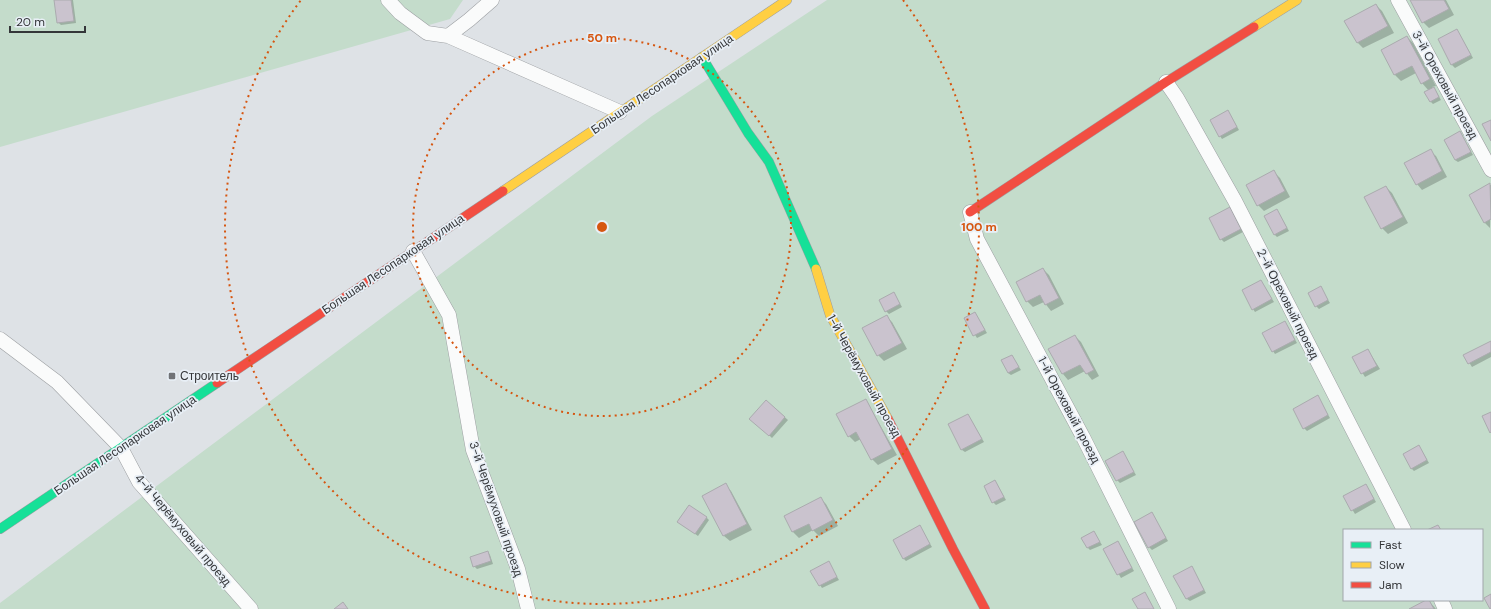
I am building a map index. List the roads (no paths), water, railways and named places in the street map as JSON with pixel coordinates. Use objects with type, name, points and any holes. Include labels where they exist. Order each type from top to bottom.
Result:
[{"type":"street","name":"Большая Лесопарковая улица","points":[[0,529],[787,0]]},
{"type":"street","points":[[970,212],[1166,82],[1297,0]]},
{"type":"street","name":"1-й Черёмуховый проезд","points":[[702,57],[748,133],[769,162],[817,272],[830,315],[896,433],[953,549],[985,609]]},
{"type":"lane","points":[[388,0],[400,13],[427,33],[448,36],[620,112]]},
{"type":"lane","points":[[448,36],[492,0]]},
{"type":"lane","name":"3-й Ореховый проезд","points":[[1398,0],[1491,170]]},
{"type":"lane","name":"2-й Ореховый проезд","points":[[1166,82],[1177,98],[1235,201],[1403,529]]},
{"type":"lane","name":"1-й Ореховый проезд","points":[[970,212],[977,239],[1083,437],[1169,609]]},
{"type":"lane","name":"3-й Черёмуховый проезд","points":[[413,251],[449,315],[473,450],[518,569],[528,609]]},
{"type":"lane","name":"4-й Черёмуховый проезд","points":[[0,339],[57,382],[121,448],[139,482],[251,609]]},
{"type":"place","name":"Строитель","points":[[172,376]]}]
